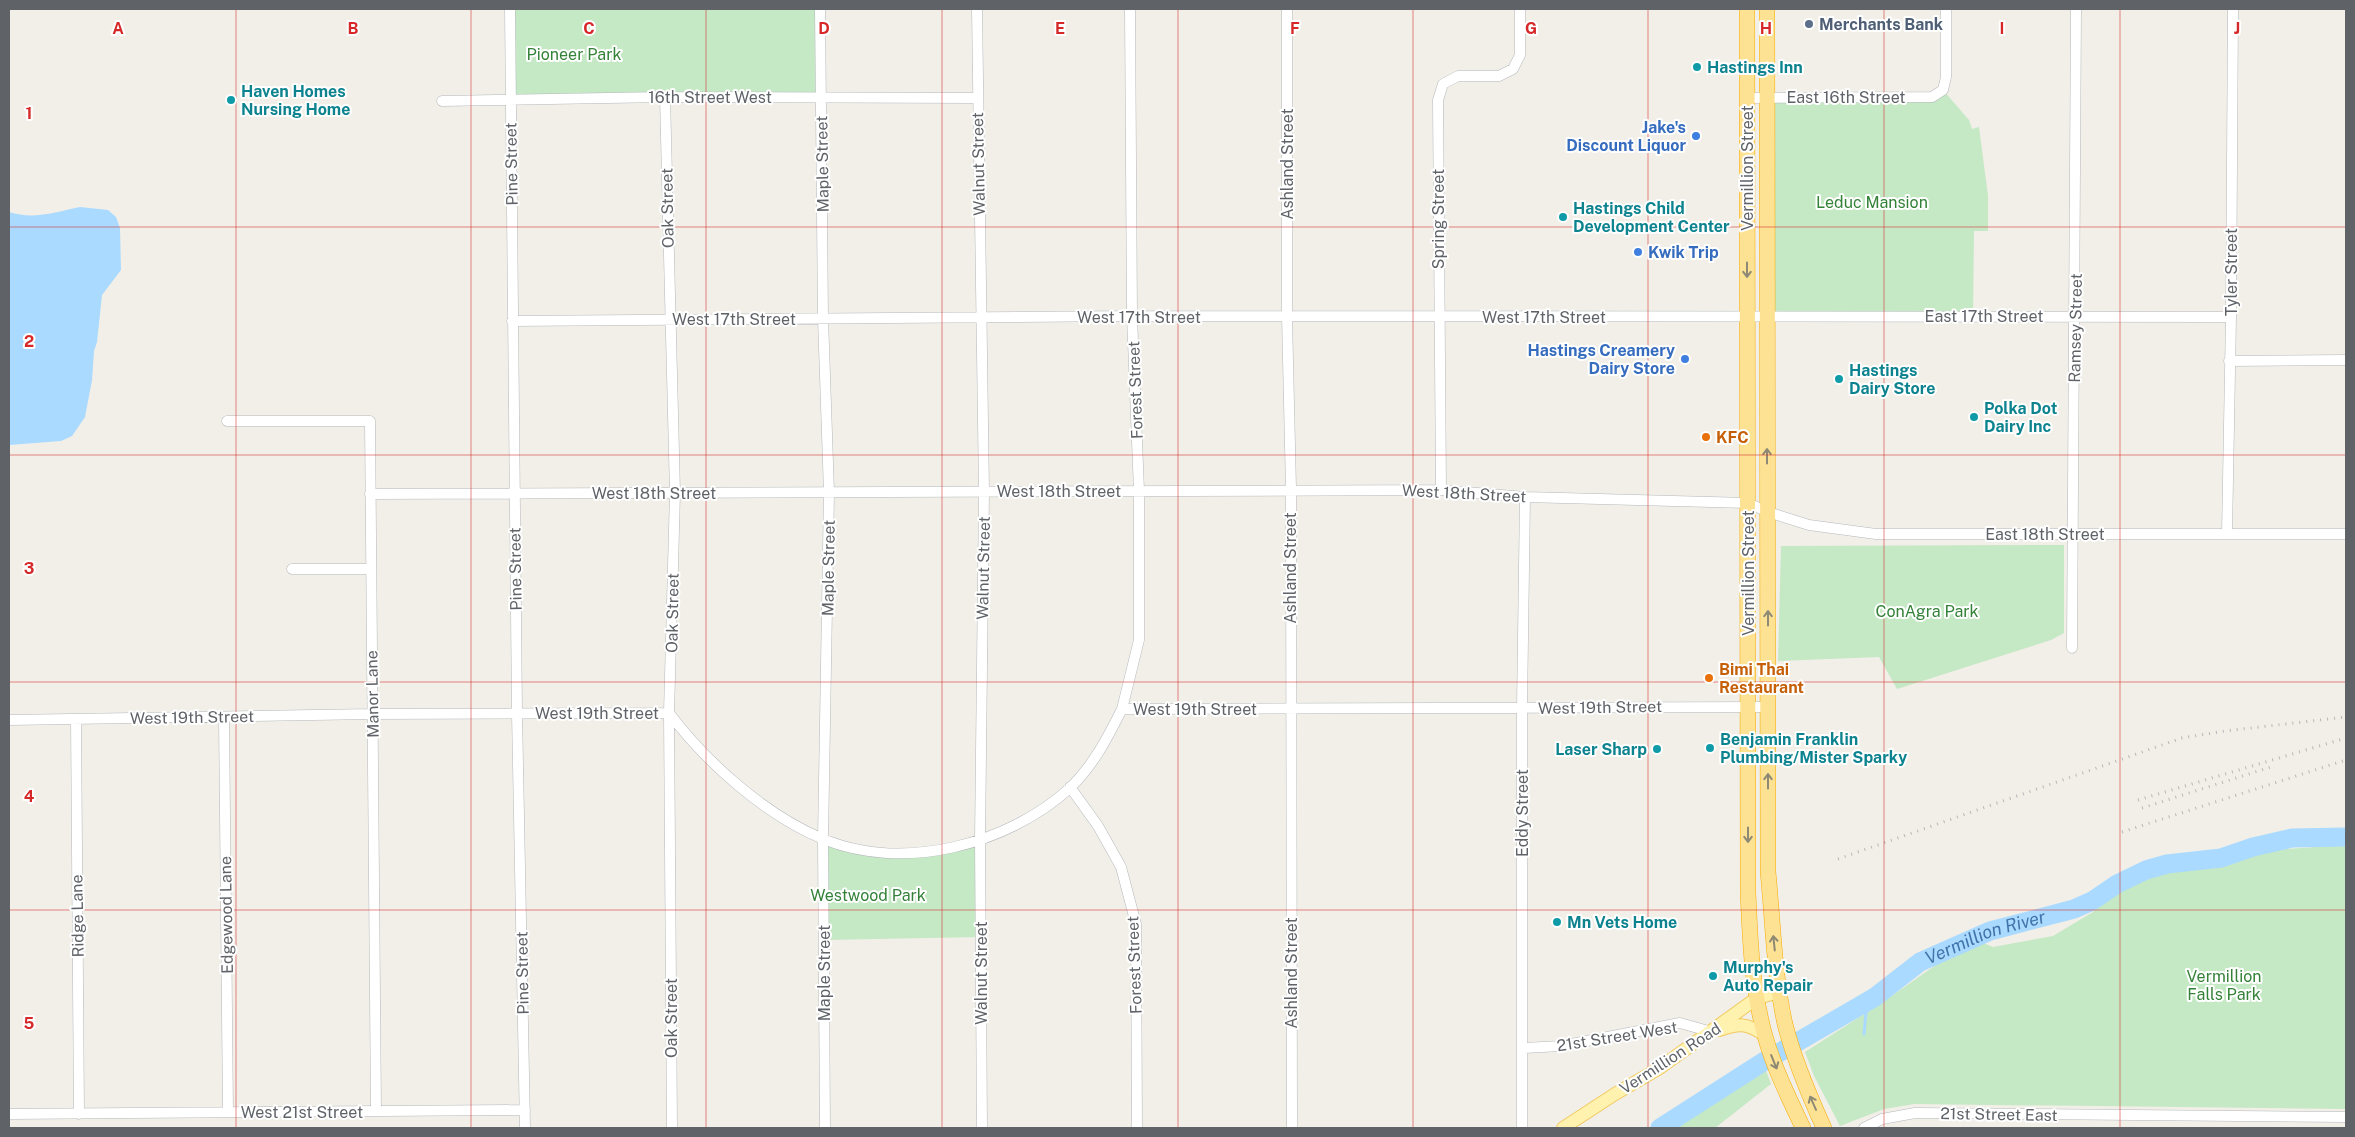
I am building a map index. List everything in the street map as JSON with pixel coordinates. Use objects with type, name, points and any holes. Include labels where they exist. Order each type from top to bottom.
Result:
[{"type":"highway","name":"Vermillion Street","points":[[1747,9],[1748,897],[1750,946],[1757,998],[1765,1035],[1784,1089],[1803,1128]]},
{"type":"highway","name":"Vermillion Street","points":[[1767,9],[1768,872],[1779,992],[1786,1025],[1802,1078],[1824,1128]]},
{"type":"main road","name":"Vermillion Road","points":[[1563,1128],[1658,1069],[1757,998],[1779,992]]},
{"type":"main road","points":[[1712,1032],[1739,1024],[1750,1027],[1765,1035]]},
{"type":"street","name":"Pine Street","points":[[510,9],[514,494],[525,1128]]},
{"type":"street","name":"Maple Street","points":[[820,9],[823,318],[829,492],[823,839],[825,1128]]},
{"type":"street","name":"Walnut Street","points":[[977,9],[984,491],[980,840],[982,1128]]},
{"type":"street","name":"Forest Street","points":[[1122,709],[1139,640],[1138,491],[1132,316],[1130,9]]},
{"type":"street","name":"Ashland Street","points":[[1287,9],[1287,317],[1291,489],[1292,1128]]},
{"type":"street","name":"Spring Street","points":[[1441,490],[1438,100],[1443,84],[1458,76],[1499,76],[1513,70],[1520,55],[1520,9]]},
{"type":"street","name":"East 16th Street","points":[[1747,98],[1932,97],[1942,90],[1946,77],[1946,9]]},
{"type":"street","name":"Ramsey Street","points":[[2072,648],[2076,9]]},
{"type":"street","name":"Tyler Street","points":[[2227,534],[2231,317],[2232,9]]},
{"type":"street","name":"16th Street West","points":[[442,101],[665,97],[978,98]]},
{"type":"street","name":"Oak Street","points":[[665,97],[669,319],[675,493],[669,713],[672,1128]]},
{"type":"street","name":"West 17th Street","points":[[512,321],[823,318],[981,319],[1132,316],[1766,316]]},
{"type":"street","name":"East 17th Street","points":[[1766,316],[2231,317]]},
{"type":"street","points":[[2229,361],[2346,360]]},
{"type":"street","name":"Manor Lane","points":[[226,422],[370,421],[376,1111]]},
{"type":"street","name":"West 18th Street","points":[[370,494],[1291,489],[1441,490],[1525,497],[1748,503]]},
{"type":"street","name":"Eddy Street","points":[[1522,1128],[1522,708],[1525,497]]},
{"type":"street","name":"East 18th Street","points":[[1748,503],[1768,512],[1809,525],[1876,534],[2346,534]]},
{"type":"street","points":[[292,570],[371,569]]},
{"type":"street","name":"West 19th Street","points":[[9,720],[372,714],[669,713],[688,738],[766,806],[823,839],[846,846],[901,853],[926,852],[980,840],[1029,819],[1070,787],[1100,750],[1122,709],[1768,707]]},
{"type":"street","name":"Edgewood Lane","points":[[224,717],[228,1112]]},
{"type":"street","name":"Ridge Lane","points":[[76,719],[79,1114]]},
{"type":"street","name":"Forest Street","points":[[1070,787],[1098,826],[1121,867],[1136,924],[1137,1128]]},
{"type":"street","name":"21st Street West","points":[[1522,1048],[1561,1046],[1680,1023],[1712,1032]]},
{"type":"street","name":"West 21st Street","points":[[9,1114],[524,1110]]},
{"type":"street","name":"21st Street East","points":[[1864,1128],[1882,1119],[1915,1113],[2346,1117]]},
{"type":"green space","name":"Pioneer Park","points":[[510,9],[820,9],[821,97],[510,100]]},
{"type":"green space","name":"Leduc Mansion","points":[[1943,90],[1969,120],[1972,129],[1979,127],[1988,196],[1988,231],[1974,231],[1973,316],[1766,317],[1767,97],[1932,97]]},
{"type":"green space","name":"ConAgra Park","points":[[2064,545],[2064,633],[2051,640],[1897,689],[1879,657],[1778,661],[1781,546]]},
{"type":"green space","name":"Westwood Park","points":[[823,839],[901,853],[980,840],[981,937],[824,940]]},
{"type":"green space","name":"Vermillion Falls Park","points":[[2346,845],[2346,1109],[1914,1104],[1884,1109],[1840,1126],[1814,1076],[1805,1052],[1886,1000],[1940,962],[1981,942],[1993,947],[2053,936],[2093,912],[2115,889],[2143,875],[2229,860],[2254,851]]},
{"type":"green space","points":[[1763,1062],[1771,1084],[1715,1128],[1660,1128]]},
{"type":"water","points":[[80,207],[108,210],[116,217],[120,228],[121,270],[102,295],[92,380],[85,417],[72,436],[61,441],[9,445],[9,212],[36,215]]},
{"type":"waterway","name":"Vermillion River","points":[[1660,1128],[1763,1062],[1875,997],[1920,962],[1990,931],[2074,909],[2092,901],[2117,884],[2146,870],[2167,864],[2221,858],[2253,847],[2292,838],[2346,837]]},
{"type":"waterway","points":[[1864,1034],[1866,1012],[1875,997]]},
{"type":"railway","points":[[1838,859],[2182,738],[2346,717]]},
{"type":"railway","points":[[2138,800],[2346,738]]},
{"type":"railway","points":[[2122,832],[2346,760]]},
{"type":"railway","points":[[2142,808],[2274,766]]},
{"type":"place","name":"Merchants Bank","points":[[1809,24]]},
{"type":"place","name":"Hastings Inn","points":[[1697,67]]},
{"type":"place","name":"Haven Homes Nursing Home","points":[[231,100]]},
{"type":"place","name":"Jake's Discount Liquor","points":[[1696,136]]},
{"type":"place","name":"Hastings Child Development Center","points":[[1563,217]]},
{"type":"place","name":"Kwik Trip","points":[[1638,252]]},
{"type":"place","name":"Hastings Creamery Dairy Store","points":[[1685,359]]},
{"type":"place","name":"Hastings Dairy Store","points":[[1839,379]]},
{"type":"place","name":"Polka Dot Dairy Inc","points":[[1974,417]]},
{"type":"place","name":"KFC","points":[[1706,437]]},
{"type":"place","name":"Bimi Thai Restaurant","points":[[1709,678]]},
{"type":"place","name":"Benjamin Franklin Plumbing/Mister Sparky","points":[[1710,748]]},
{"type":"place","name":"Laser Sharp","points":[[1657,749]]},
{"type":"place","name":"Mn Vets Home","points":[[1557,922]]},
{"type":"place","name":"Murphy's Auto Repair","points":[[1713,976]]}]
